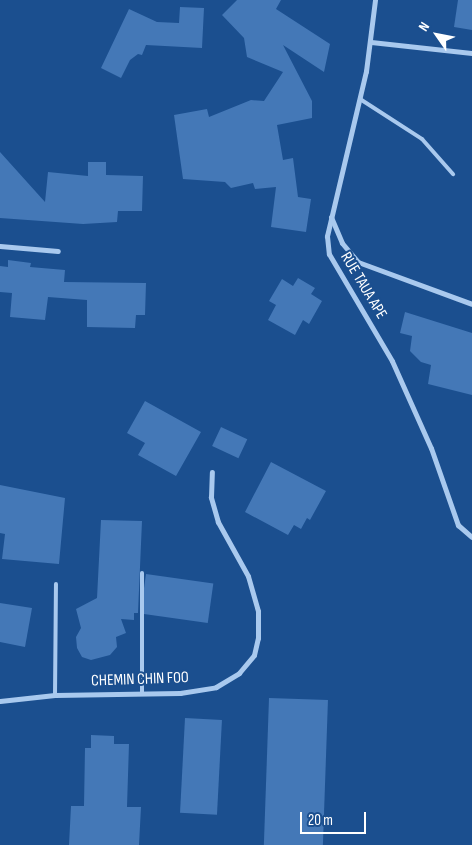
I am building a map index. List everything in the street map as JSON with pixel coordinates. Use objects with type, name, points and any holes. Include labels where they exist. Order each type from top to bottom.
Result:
[{"type":"street","name":"RUE TAUA APE","points":[[375,0],[371,42],[360,99],[327,236],[329,254],[392,361],[431,448],[458,525],[472,537]]},
{"type":"street","points":[[371,42],[472,52]]},
{"type":"street","points":[[331,217],[342,243],[358,262],[472,304]]},
{"type":"street","points":[[0,246],[58,251]]},
{"type":"street","name":"CHEMIN CHIN FOO","points":[[0,701],[55,695],[142,692],[180,693],[216,687],[238,673],[254,655],[258,638],[258,611],[248,576],[218,522],[211,497],[212,472]]},
{"type":"lane","points":[[360,99],[422,139],[454,174]]},
{"type":"lane","points":[[142,573],[142,692]]},
{"type":"lane","points":[[55,695],[56,584]]},
{"type":"building","points":[[237,0],[281,0],[276,9],[330,44],[324,72],[283,45],[312,101],[312,118],[277,125],[283,160],[293,158],[298,197],[311,199],[306,232],[271,227],[276,187],[255,189],[253,183],[231,188],[225,182],[183,179],[174,115],[207,109],[209,117],[251,100],[264,101],[283,72],[247,57],[244,38],[222,15]]},
{"type":"building","points":[[458,0],[472,0],[472,30],[454,27]]},
{"type":"building","points":[[180,7],[204,8],[202,48],[146,45],[142,55],[138,54],[130,60],[121,78],[101,68],[129,9],[157,22],[179,23]]},
{"type":"building","points":[[0,152],[45,202],[48,172],[88,176],[88,162],[106,162],[106,175],[143,176],[142,211],[118,211],[117,222],[83,224],[0,218]]},
{"type":"building","points":[[8,260],[31,263],[30,267],[65,270],[64,282],[146,283],[145,315],[136,315],[135,328],[87,327],[87,300],[48,297],[45,320],[10,317],[12,293],[0,292],[0,266],[8,267]]},
{"type":"building","points":[[298,278],[315,288],[311,294],[322,301],[309,324],[303,320],[295,335],[268,320],[276,305],[269,301],[282,279],[293,286]]},
{"type":"building","points":[[405,312],[472,333],[472,395],[428,384],[431,365],[421,362],[410,351],[412,336],[400,333]]},
{"type":"building","points":[[145,401],[201,432],[176,476],[138,455],[145,443],[127,433]]},
{"type":"building","points":[[221,427],[247,439],[238,458],[212,446]]},
{"type":"building","points":[[271,462],[326,491],[310,520],[307,518],[301,529],[294,525],[288,535],[245,512]]},
{"type":"building","points":[[0,485],[65,498],[59,564],[2,559],[5,534],[0,533]]},
{"type":"building","points":[[101,520],[142,521],[138,613],[134,613],[134,620],[121,619],[126,633],[116,637],[117,647],[110,655],[91,660],[82,657],[77,648],[76,637],[81,628],[76,609],[97,598]]},
{"type":"building","points":[[146,574],[213,583],[208,623],[140,614]]},
{"type":"building","points":[[0,603],[32,608],[25,647],[0,642]]},
{"type":"building","points":[[269,698],[328,700],[323,845],[264,845]]},
{"type":"building","points":[[185,718],[222,720],[217,815],[180,813]]},
{"type":"building","points":[[91,735],[114,736],[114,744],[129,744],[127,807],[141,807],[139,845],[69,845],[71,806],[84,806],[85,748],[91,748]]}]
